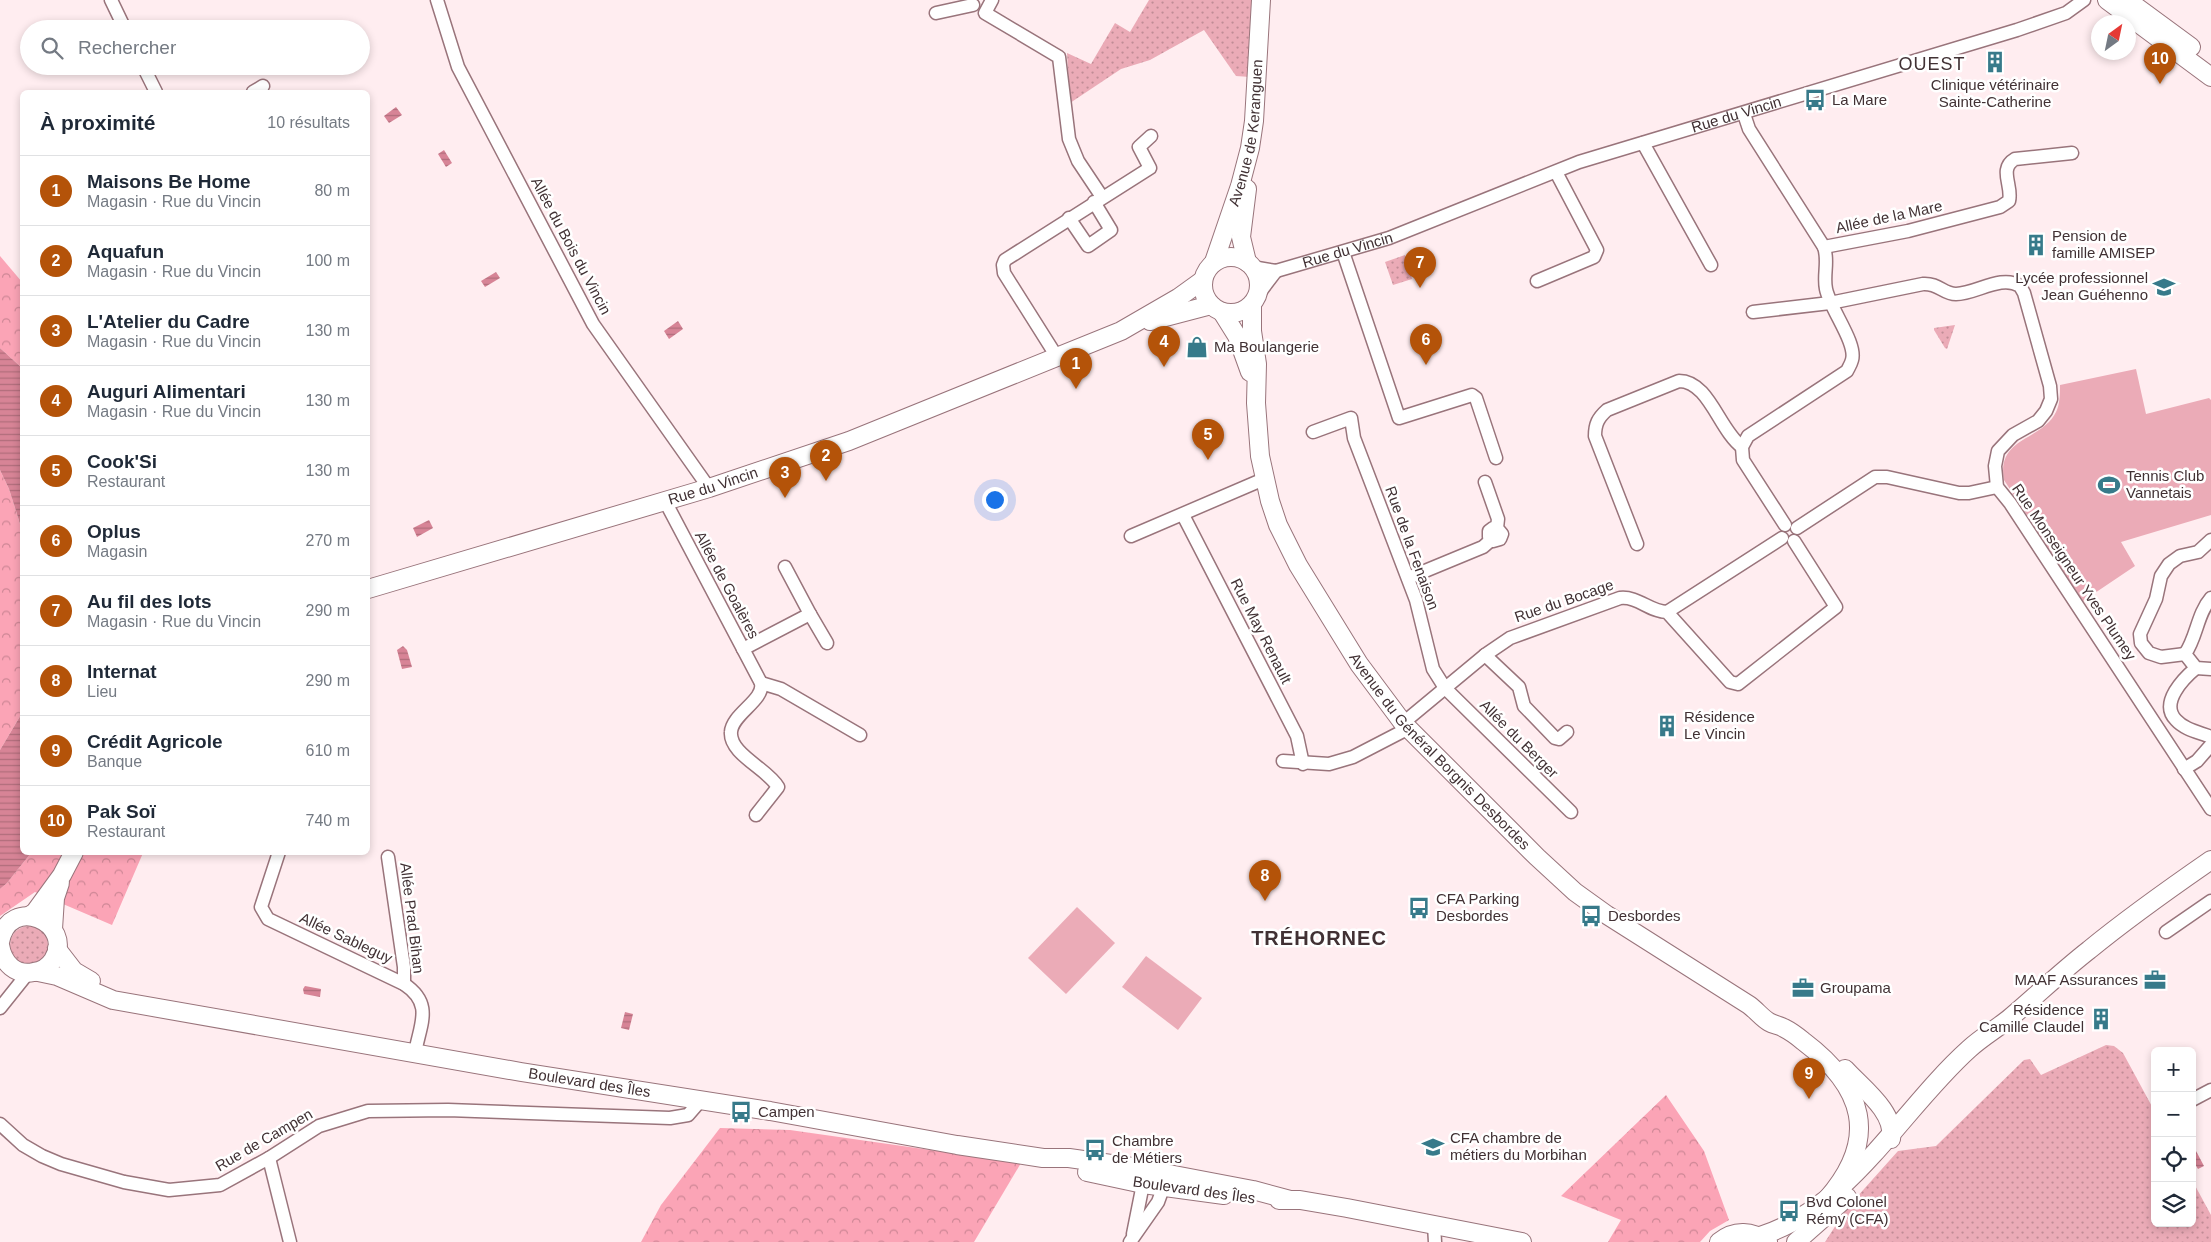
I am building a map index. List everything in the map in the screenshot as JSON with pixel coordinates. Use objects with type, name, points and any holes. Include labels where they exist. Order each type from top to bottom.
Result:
[{"type":"main road","name":"Avenue de Keranguen","points":[[1214,262],[1240,186],[1250,148],[1261,0]]},
{"type":"main road","name":"Avenue de Keranguen","points":[[1250,264],[1241,237],[1247,189],[1263,121],[1271,39],[1272,0]]},
{"type":"main road","points":[[2107,0],[2211,77]]},
{"type":"main road","points":[[2127,0],[2211,63]]},
{"type":"main road","points":[[1231,257],[1250,264],[1259,279],[1255,300],[1238,312],[1216,309],[1203,289],[1203,280],[1209,267],[1214,262],[1231,257]]},
{"type":"main road","name":"Rue du Vincin","points":[[370,588],[709,488],[849,441],[1133,325],[1178,298],[1203,280]]},
{"type":"main road","name":"Avenue du Général Borgnis Desbordes","points":[[1255,300],[1252,332],[1257,364],[1256,403],[1264,480],[1278,525],[1298,565],[1359,664],[1406,725],[1537,857],[1575,892],[1749,1005],[1774,1014],[1784,1028],[1804,1042],[1835,1059],[1878,1105],[1888,1119],[1892,1131]]},
{"type":"main road","name":"Rue du Vincin","points":[[1133,325],[1216,309]]},
{"type":"main road","name":"Avenue du Général Borgnis Desbordes","points":[[1216,309],[1237,336],[1245,357],[1256,403]]},
{"type":"main road","points":[[29,916],[35,912],[62,875],[72,855]]},
{"type":"main road","points":[[1718,1242],[1736,1233],[1744,1233],[1764,1239],[1786,1227],[1827,1199],[1851,1178],[1917,1102],[1969,1048],[2011,1017],[2089,949],[2211,860]]},
{"type":"main road","points":[[52,929],[55,898],[62,875]]},
{"type":"main road","points":[[29,916],[38,917],[52,929],[56,935],[58,949],[50,964],[33,972],[3,947],[16,919],[29,916]]},
{"type":"main road","name":"Boulevard des Îles","points":[[58,949],[74,971],[136,1003]]},
{"type":"main road","name":"Boulevard des Îles","points":[[33,972],[67,980],[102,997],[259,1027],[701,1100],[957,1145],[1043,1158],[1069,1158],[1157,1179],[1253,1190],[1290,1200],[1347,1208],[1434,1234],[1522,1242]]},
{"type":"main road","points":[[1796,1242],[1847,1197],[1881,1157],[2011,1017]]},
{"type":"main road","name":"Avenue du Général Borgnis Desbordes","points":[[1804,1042],[1839,1074],[1854,1101],[1858,1117],[1859,1134],[1855,1157],[1847,1174],[1827,1199]]},
{"type":"main road","points":[[1878,1105],[1917,1102]]},
{"type":"main road","points":[[1881,1157],[1891,1140],[1892,1131]]},
{"type":"street","points":[[111,0],[121,20]]},
{"type":"street","name":"Allée du Bois du Vincin","points":[[437,0],[458,66],[593,324],[709,488]]},
{"type":"street","points":[[984,13],[992,0]]},
{"type":"street","name":"Rue du Vincin","points":[[1250,264],[1276,271],[1408,232],[1579,162],[1744,114],[2016,30],[2066,13],[2084,0]]},
{"type":"street","points":[[936,13],[969,3],[1059,57],[1069,139],[1112,230],[1088,246],[1069,218]]},
{"type":"street","points":[[148,75],[155,90]]},
{"type":"street","name":"Allée de la Mare","points":[[1744,114],[1749,129],[1824,247],[1908,232],[2000,207],[2010,201],[2011,196],[2006,172],[2011,162],[2015,159],[2072,153]]},
{"type":"street","points":[[1057,356],[1004,273],[1003,265],[1005,260],[1011,254],[1150,168],[1138,147],[1151,136]]},
{"type":"street","points":[[1643,143],[1711,265]]},
{"type":"street","points":[[1537,281],[1594,257],[1597,250],[1556,172]]},
{"type":"street","points":[[1638,544],[1595,436],[1595,425],[1600,416],[1607,410],[1679,380],[1687,381],[1701,390],[1734,440],[1742,446],[1748,436],[1847,371],[1853,359],[1852,348],[1830,303],[1825,287],[1827,263],[1824,247]]},
{"type":"street","points":[[1343,252],[1399,418],[1472,395],[1476,398],[1496,458]]},
{"type":"street","points":[[1255,300],[1276,271]]},
{"type":"street","name":"Rue Monseigneur Yves Plumey","points":[[1830,303],[1924,284],[1934,284],[1948,293],[1956,294],[2006,282],[2020,286],[2024,293],[2047,372],[2051,398],[2046,411],[2038,420],[2030,427],[2013,434],[1998,452],[1995,466],[1997,487],[2010,503],[2211,809]]},
{"type":"street","points":[[1753,312],[1830,303]]},
{"type":"street","name":"Rue de la Fenaison","points":[[1313,432],[1354,417],[1354,438],[1416,600],[1433,669],[1445,688]]},
{"type":"street","name":"Rue du Bocage","points":[[1283,761],[1303,764],[1329,764],[1353,757],[1406,725],[1485,654],[1521,632],[1610,600],[1626,597],[1667,612],[1730,682],[1738,684],[1836,607],[1744,460],[1742,446]]},
{"type":"street","points":[[1667,612],[1875,477],[1887,477],[1959,493],[1969,493],[1997,487]]},
{"type":"street","points":[[1131,536],[1264,480]]},
{"type":"street","points":[[1408,578],[1483,547],[1491,540],[1488,535],[1489,531],[1497,528],[1498,519],[1485,482]]},
{"type":"street","name":"Allée de Goalères","points":[[665,501],[761,683]]},
{"type":"street","name":"Rue May Renault","points":[[1183,515],[1296,736],[1303,764]]},
{"type":"street","points":[[2184,654],[2161,657],[2149,653],[2141,644],[2140,634],[2156,598],[2160,576],[2169,564],[2180,556],[2198,552],[2211,540]]},
{"type":"street","points":[[785,567],[826,642]]},
{"type":"street","points":[[2184,654],[2194,637],[2201,612],[2211,598]]},
{"type":"street","points":[[743,649],[810,614]]},
{"type":"street","points":[[1485,654],[1519,687],[1524,706],[1555,738],[1559,739],[1567,732]]},
{"type":"street","points":[[2184,654],[2196,668]]},
{"type":"street","points":[[2211,669],[2196,668],[2186,676],[2175,690],[2171,702],[2171,712],[2175,720],[2191,730],[2211,737]]},
{"type":"street","points":[[756,815],[778,787],[735,747],[730,735],[733,723],[760,692],[761,683],[781,689],[860,735]]},
{"type":"street","name":"Allée du Berger","points":[[1445,688],[1571,812]]},
{"type":"street","points":[[2184,769],[2197,761],[2211,745]]},
{"type":"street","name":"Allée Sableguy","points":[[277,855],[261,906],[268,919],[404,984],[414,991],[422,1003],[424,1013],[414,1052]]},
{"type":"street","name":"Allée Prad Bihan","points":[[388,856],[404,967],[404,984]]},
{"type":"street","points":[[2166,932],[2211,901]]},
{"type":"street","points":[[3,947],[12,983],[8,997]]},
{"type":"street","points":[[0,1008],[8,997],[33,972]]},
{"type":"street","points":[[2196,1098],[2211,1090]]},
{"type":"street","name":"Rue de Campen","points":[[0,1124],[23,1145],[54,1161],[124,1182],[168,1190],[220,1185],[269,1158],[319,1126],[368,1112],[448,1110],[670,1118],[688,1115],[701,1100]]},
{"type":"street","points":[[269,1158],[290,1242]]},
{"type":"street","points":[[1131,1240],[1157,1179]]},
{"type":"street","points":[[1131,1240],[1158,1202],[1157,1179]]},
{"type":"shaded area","points":[[1149,0],[1254,0],[1250,77],[1236,76],[1204,30],[1150,60],[1121,69],[1070,103],[1067,53],[1091,64],[1115,23],[1130,32]]},
{"type":"shaded area","points":[[396,107],[402,115],[389,123],[384,116]]},
{"type":"shaded area","points":[[444,150],[452,163],[446,167],[438,154]]},
{"type":"shaded area","points":[[1405,255],[1412,279],[1393,285],[1385,262]]},
{"type":"shaded area","points":[[496,272],[500,278],[485,287],[481,281]]},
{"type":"shaded area","points":[[678,321],[683,329],[669,339],[664,331]]},
{"type":"shaded area","points":[[1955,325],[1947,349],[1934,328]]},
{"type":"shaded area","points":[[0,348],[20,366],[20,524],[9,489],[0,470]]},
{"type":"shaded area","name":"Tennis Club Vannetais","points":[[2136,369],[2146,414],[2209,398],[2211,400],[2211,515],[2121,542],[2135,566],[2083,601],[2004,480],[2003,466],[2007,455],[2013,447],[2041,429],[2056,412],[2060,385]]},
{"type":"shaded area","points":[[429,520],[433,528],[417,537],[413,528]]},
{"type":"shaded area","points":[[403,646],[407,650],[412,667],[402,669],[397,650]]},
{"type":"shaded area","points":[[20,716],[20,855],[29,855],[0,889],[0,750]]},
{"type":"shaded area","points":[[1077,907],[1115,943],[1066,994],[1028,958]]},
{"type":"shaded area","points":[[29,926],[43,931],[48,945],[43,959],[29,964],[15,959],[10,945],[15,931]]},
{"type":"shaded area","points":[[1146,956],[1202,998],[1178,1030],[1122,987]]},
{"type":"shaded area","points":[[305,986],[321,989],[320,997],[304,994],[303,989]]},
{"type":"shaded area","points":[[625,1012],[633,1014],[629,1030],[621,1028]]},
{"type":"shaded area","points":[[2106,1045],[2114,1046],[2123,1053],[2151,1105],[2151,1227],[2196,1227],[2196,1187],[2211,1215],[2211,1242],[1825,1242],[1847,1208],[1898,1151],[1936,1146],[2024,1060],[2030,1059],[2041,1075]]},
{"type":"shaded area","points":[[2196,1151],[2204,1166],[2198,1169],[2196,1166]]},
{"type":"green space","points":[[0,256],[20,280],[20,366],[0,348]]},
{"type":"green space","points":[[0,470],[9,489],[20,524],[20,716],[0,750]]},
{"type":"green space","points":[[29,855],[142,855],[112,925],[35,892],[0,916],[0,889]]},
{"type":"green space","points":[[1666,1095],[1704,1151],[1729,1220],[1710,1231],[1700,1242],[1608,1242],[1621,1220],[1561,1196]]},
{"type":"green space","points":[[720,1128],[790,1130],[1021,1163],[974,1242],[641,1242],[661,1205]]},
{"type":"place","name":"Clinique vétérinaire Sainte-Catherine","points":[[1995,62]]},
{"type":"place","name":"Pak Soï","points":[[2160,84]]},
{"type":"place","name":"La Mare","points":[[1815,100]]},
{"type":"place","name":"Pension de famille AMISEP","points":[[2036,245]]},
{"type":"place","name":"Lycée professionnel Jean Guéhenno","points":[[2164,287]]},
{"type":"place","name":"Au fil des lots","points":[[1420,288]]},
{"type":"place","name":"Ma Boulangerie","points":[[1197,347]]},
{"type":"place","name":"Oplus","points":[[1426,365]]},
{"type":"place","name":"Auguri Alimentari","points":[[1164,367]]},
{"type":"place","name":"Maisons Be Home","points":[[1076,389]]},
{"type":"place","name":"Cook'Si","points":[[1208,460]]},
{"type":"place","name":"Aquafun","points":[[826,481]]},
{"type":"place","name":"Tennis Club Vannetais","points":[[2109,485]]},
{"type":"place","name":"L'Atelier du Cadre","points":[[785,498]]},
{"type":"place","name":"Résidence Le Vincin","points":[[1667,726]]},
{"type":"place","name":"Internat","points":[[1265,901]]},
{"type":"place","name":"CFA Parking Desbordes","points":[[1419,908]]},
{"type":"place","name":"Desbordes","points":[[1591,916]]},
{"type":"place","name":"MAAF Assurances","points":[[2155,980]]},
{"type":"place","name":"Groupama","points":[[1803,988]]},
{"type":"place","name":"Résidence Camille Claudel","points":[[2101,1019]]},
{"type":"place","name":"Crédit Agricole","points":[[1809,1099]]},
{"type":"place","name":"Campen","points":[[741,1112]]},
{"type":"place","name":"CFA chambre de métiers du Morbihan","points":[[1433,1147]]},
{"type":"place","name":"Chambre de Métiers","points":[[1095,1150]]},
{"type":"place","name":"Bvd Colonel Rémy (CFA)","points":[[1789,1211]]},
{"type":"district","name":"OUEST","points":[[1932,64]]},
{"type":"district","name":"TRÉHORNEC","points":[[1319,938]]}]
